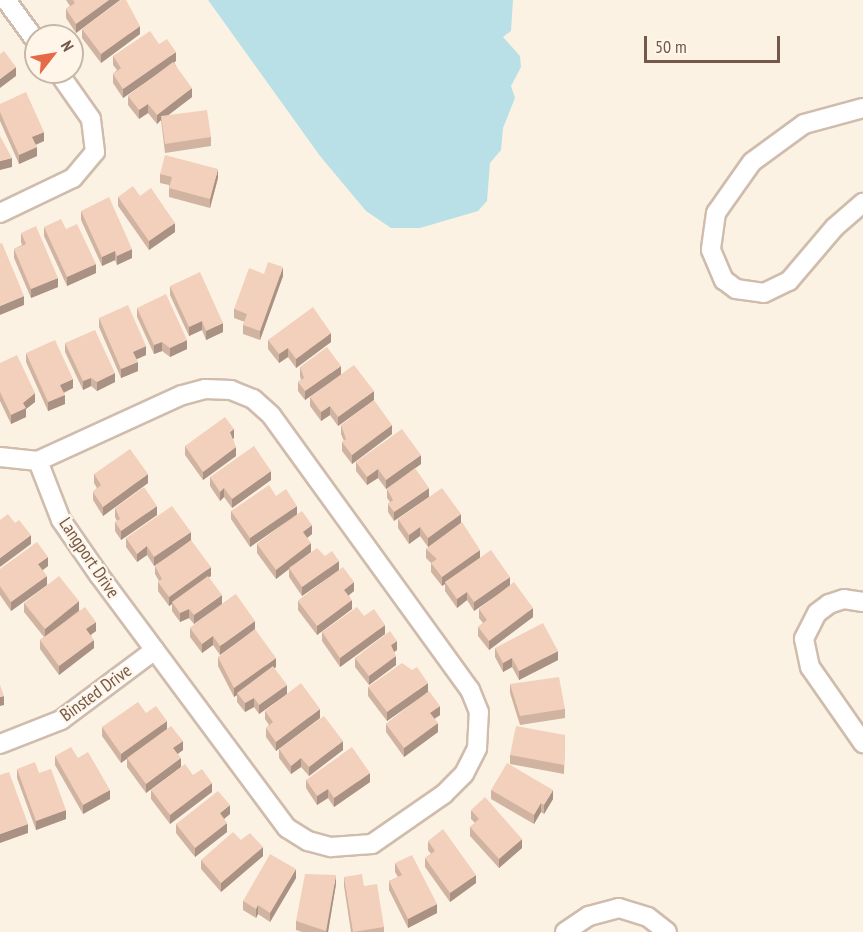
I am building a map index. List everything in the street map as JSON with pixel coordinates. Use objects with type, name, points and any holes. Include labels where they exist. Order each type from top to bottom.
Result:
[{"type":"street","points":[[6,0],[24,25]]},
{"type":"street","points":[[0,213],[73,178],[95,152],[91,119],[66,84]]},
{"type":"street","points":[[863,108],[804,124],[752,162],[716,213],[711,250],[724,280],[736,289],[750,293],[776,289],[863,203]]},
{"type":"street","name":"Langport Drive","points":[[205,389],[231,390],[253,399],[271,415],[470,690],[479,712],[477,748],[464,774],[444,794],[372,844],[355,848],[308,841],[287,828],[61,520],[38,461],[182,395],[205,389]]},
{"type":"street","points":[[0,457],[38,461]]},
{"type":"street","points":[[863,602],[844,599],[829,604],[808,625],[804,639],[810,667],[863,743]]},
{"type":"street","name":"Binsted Drive","points":[[0,744],[61,720],[155,650]]},
{"type":"street","points":[[565,932],[589,916],[619,908],[641,913],[667,932]]},
{"type":"water","points":[[208,0],[513,0],[511,31],[503,37],[520,56],[521,67],[511,86],[515,98],[503,128],[501,150],[490,163],[487,201],[478,211],[420,228],[391,228],[366,211],[320,156]]},
{"type":"building","points":[[73,0],[109,0],[76,24],[66,9],[75,3]]},
{"type":"building","points":[[121,0],[126,0],[140,26],[101,54],[84,32],[84,28]]},
{"type":"building","points":[[150,31],[159,44],[167,39],[176,52],[123,89],[113,74],[121,68],[113,56]]},
{"type":"building","points":[[4,51],[16,67],[0,79],[0,54]]},
{"type":"building","points":[[173,62],[192,88],[157,115],[148,104],[139,110],[128,96]]},
{"type":"building","points":[[26,92],[44,132],[32,137],[37,147],[19,155],[0,112],[0,104]]},
{"type":"building","points":[[207,110],[211,137],[165,144],[161,116]]},
{"type":"building","points":[[0,136],[12,158],[0,161]]},
{"type":"building","points":[[165,155],[218,169],[210,199],[169,188],[172,177],[160,174]]},
{"type":"building","points":[[133,186],[140,196],[151,188],[175,223],[149,241],[118,197]]},
{"type":"building","points":[[109,197],[132,249],[117,256],[115,251],[102,257],[81,211]]},
{"type":"building","points":[[61,219],[66,229],[77,224],[96,264],[67,277],[44,227]]},
{"type":"building","points":[[36,226],[58,278],[31,289],[14,249],[26,244],[21,233]]},
{"type":"building","points":[[2,243],[24,296],[0,306],[0,244]]},
{"type":"building","points":[[268,262],[283,267],[260,331],[243,325],[247,314],[234,309],[249,268],[264,274]]},
{"type":"building","points":[[200,272],[223,323],[206,331],[202,321],[189,327],[170,286]]},
{"type":"building","points":[[166,294],[187,340],[170,348],[162,342],[154,345],[137,308]]},
{"type":"building","points":[[128,305],[146,346],[133,352],[138,362],[121,369],[99,318]]},
{"type":"building","points":[[313,307],[331,333],[296,359],[288,348],[279,354],[268,340]]},
{"type":"building","points":[[95,330],[115,373],[97,382],[91,378],[83,381],[65,343]]},
{"type":"building","points":[[55,340],[73,379],[60,385],[65,395],[48,402],[26,353]]},
{"type":"building","points":[[327,347],[341,366],[305,391],[298,382],[304,378],[300,367]]},
{"type":"building","points":[[17,355],[35,393],[23,403],[26,408],[11,415],[0,392],[0,363]]},
{"type":"building","points":[[354,365],[374,391],[338,417],[330,406],[321,412],[310,397]]},
{"type":"building","points":[[374,400],[392,425],[352,455],[342,442],[346,439],[341,425]]},
{"type":"building","points":[[225,417],[234,429],[230,432],[236,447],[203,472],[185,446]]},
{"type":"building","points":[[402,429],[421,455],[386,480],[378,469],[367,477],[356,462]]},
{"type":"building","points":[[254,446],[271,471],[232,499],[224,488],[220,492],[210,477]]},
{"type":"building","points":[[130,449],[148,474],[103,507],[93,492],[101,485],[94,474]]},
{"type":"building","points":[[415,468],[429,488],[394,512],[388,504],[393,500],[387,489]]},
{"type":"building","points":[[269,485],[276,496],[286,489],[297,506],[250,538],[231,511]]},
{"type":"building","points":[[144,487],[157,506],[121,531],[115,522],[120,519],[115,508]]},
{"type":"building","points":[[442,488],[461,514],[428,538],[420,527],[409,535],[398,519]]},
{"type":"building","points":[[172,506],[191,532],[154,557],[147,546],[137,554],[126,538]]},
{"type":"building","points":[[302,511],[312,525],[303,532],[311,543],[276,570],[257,544]]},
{"type":"building","points":[[8,514],[15,523],[19,520],[31,535],[0,558],[0,520]]},
{"type":"building","points":[[462,522],[480,550],[442,577],[431,563],[437,559],[426,549]]},
{"type":"building","points":[[191,540],[211,567],[169,597],[158,582],[162,579],[155,566]]},
{"type":"building","points":[[37,542],[48,557],[38,564],[47,576],[11,602],[0,586],[0,569]]},
{"type":"building","points":[[317,548],[325,556],[332,551],[339,561],[302,587],[289,568]]},
{"type":"building","points":[[491,550],[510,577],[474,602],[467,592],[457,599],[445,582]]},
{"type":"building","points":[[343,567],[354,582],[344,590],[352,600],[317,626],[298,601]]},
{"type":"building","points":[[59,576],[79,601],[45,629],[24,603]]},
{"type":"building","points":[[208,576],[222,595],[194,615],[189,609],[180,613],[172,602]]},
{"type":"building","points":[[514,582],[533,608],[489,641],[478,627],[487,620],[479,609]]},
{"type":"building","points":[[236,594],[255,621],[220,646],[213,636],[202,644],[190,628]]},
{"type":"building","points":[[85,607],[96,622],[86,629],[94,640],[59,666],[40,640]]},
{"type":"building","points":[[357,607],[364,616],[374,609],[385,625],[340,658],[322,632]]},
{"type":"building","points":[[543,623],[558,651],[519,671],[512,658],[503,663],[495,648]]},
{"type":"building","points":[[255,629],[276,658],[234,688],[218,657]]},
{"type":"building","points":[[390,631],[397,641],[391,645],[396,656],[369,676],[355,658]]},
{"type":"building","points":[[402,663],[412,670],[417,667],[428,683],[387,712],[368,687]]},
{"type":"building","points":[[273,666],[287,685],[259,705],[254,698],[245,703],[237,693]]},
{"type":"building","points":[[559,677],[565,709],[520,716],[510,684]]},
{"type":"building","points":[[301,683],[320,709],[276,742],[266,728],[273,722],[265,711]]},
{"type":"building","points":[[0,685],[4,696],[0,697]]},
{"type":"building","points":[[429,691],[440,706],[430,713],[438,723],[404,748],[386,724]]},
{"type":"building","points":[[138,702],[146,713],[156,706],[167,721],[121,754],[102,727]]},
{"type":"building","points":[[324,716],[343,741],[309,767],[301,758],[291,766],[279,749]]},
{"type":"building","points":[[171,726],[183,741],[173,748],[181,758],[146,784],[127,758]]},
{"type":"building","points":[[516,726],[565,735],[564,765],[510,755]]},
{"type":"building","points":[[71,747],[78,758],[88,752],[110,790],[83,805],[55,756]]},
{"type":"building","points":[[352,747],[370,773],[334,798],[328,789],[317,796],[306,780]]},
{"type":"building","points":[[35,762],[39,773],[51,769],[66,810],[36,821],[17,769]]},
{"type":"building","points":[[507,763],[553,790],[544,805],[541,803],[534,815],[491,790]]},
{"type":"building","points":[[185,764],[193,775],[202,769],[212,783],[170,815],[151,790]]},
{"type":"building","points":[[9,772],[28,824],[0,834],[0,775]]},
{"type":"building","points":[[218,791],[230,805],[220,813],[227,823],[195,848],[176,824]]},
{"type":"building","points":[[485,797],[522,839],[499,859],[470,827],[479,819],[471,810]]},
{"type":"building","points":[[443,829],[476,875],[450,893],[425,858],[435,851],[428,841]]},
{"type":"building","points":[[233,832],[241,840],[250,833],[263,847],[221,883],[201,860]]},
{"type":"building","points":[[270,854],[296,869],[270,913],[258,905],[256,909],[243,901]]},
{"type":"building","points":[[412,855],[437,904],[408,919],[389,881],[402,875],[395,863]]},
{"type":"building","points":[[305,874],[336,875],[326,931],[296,921]]},
{"type":"building","points":[[362,874],[364,886],[377,884],[384,927],[353,932],[344,877]]}]
